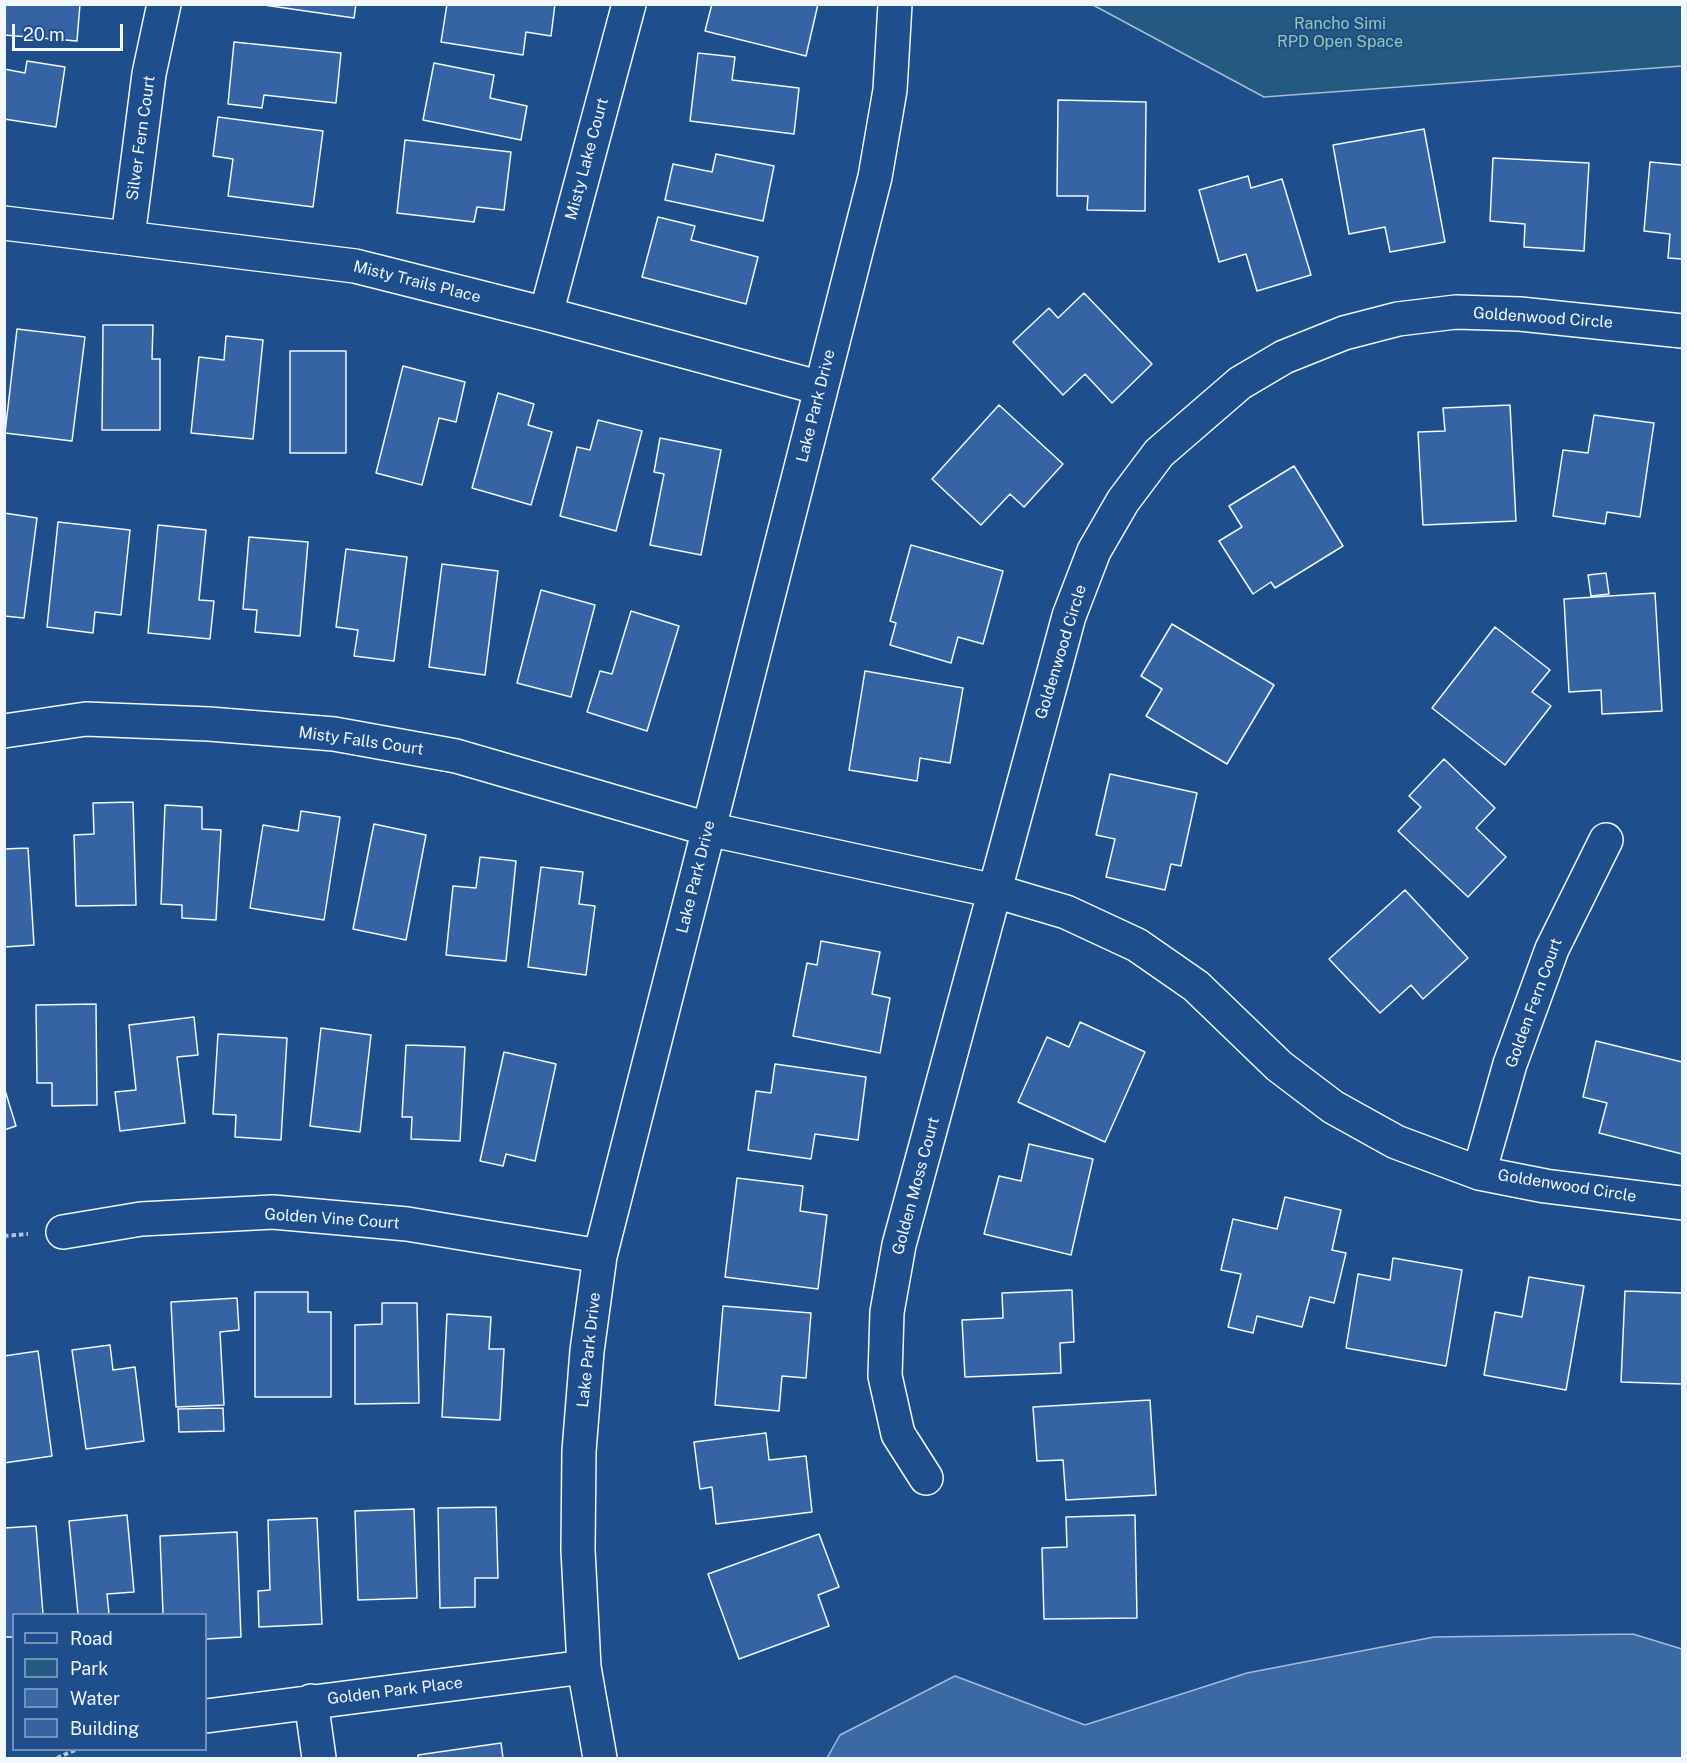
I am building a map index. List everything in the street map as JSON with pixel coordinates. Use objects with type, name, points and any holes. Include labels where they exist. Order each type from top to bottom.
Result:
[{"type":"street","name":"Silver Fern Court","points":[[128,237],[149,74],[164,4]]},
{"type":"street","name":"Misty Lake Court","points":[[546,314],[628,4]]},
{"type":"street","name":"Lake Park Drive","points":[[600,1758],[585,1667],[578,1550],[579,1451],[587,1351],[600,1257],[875,177],[890,90],[895,4]]},
{"type":"street","name":"Misty Trails Place","points":[[4,223],[355,266],[546,314],[821,388]]},
{"type":"street","name":"Goldenwood Circle","points":[[995,891],[1069,616],[1094,550],[1123,501],[1159,453],[1240,383],[1284,357],[1344,333],[1398,319],[1456,312],[1520,314],[1683,331]]},
{"type":"street","name":"Misty Falls Court","points":[[4,731],[86,719],[209,724],[334,734],[456,756],[708,829]]},
{"type":"street","name":"Goldenwood Circle","points":[[708,829],[995,891],[1066,912],[1137,945],[1196,986],[1279,1066],[1333,1107],[1396,1142],[1479,1173],[1545,1186],[1683,1203]]},
{"type":"street","name":"Golden Fern Court","points":[[1479,1173],[1510,1064],[1552,949],[1606,840]]},
{"type":"street","name":"Golden Moss Court","points":[[926,1478],[898,1434],[885,1376],[887,1312],[899,1245],[995,891]]},
{"type":"street","name":"Golden Vine Court","points":[[63,1232],[141,1219],[273,1212],[407,1224],[600,1257]]},
{"type":"street","name":"Golden Park Place","points":[[207,1716],[585,1667]]},
{"type":"street","points":[[311,1701],[318,1758]]},
{"type":"path","points":[[57,1758],[71,1751]]},
{"type":"green space","name":"Rancho Simi RPD Open Space","points":[[1093,5],[1682,5],[1682,66],[1264,97]]},
{"type":"water","points":[[1633,1634],[1682,1649],[1682,1758],[827,1758],[840,1735],[955,1676],[1085,1725],[1247,1673],[1434,1637]]},
{"type":"building","points":[[4,4],[80,4],[77,41],[4,35]]},
{"type":"building","points":[[257,4],[356,4],[354,18]]},
{"type":"building","points":[[447,4],[555,4],[551,36],[526,32],[523,55],[441,42]]},
{"type":"building","points":[[712,4],[818,4],[806,56],[705,31]]},
{"type":"building","points":[[234,42],[341,53],[336,103],[264,95],[262,108],[228,104]]},
{"type":"building","points":[[698,53],[735,57],[732,80],[799,88],[794,134],[690,121]]},
{"type":"building","points":[[27,61],[65,67],[56,127],[4,119],[4,69],[25,73]]},
{"type":"building","points":[[434,63],[494,75],[490,98],[527,106],[521,140],[423,120]]},
{"type":"building","points":[[1058,100],[1146,102],[1145,211],[1087,210],[1088,196],[1057,196]]},
{"type":"building","points":[[218,117],[323,131],[313,207],[228,196],[233,159],[213,156]]},
{"type":"building","points":[[1424,129],[1445,242],[1390,252],[1385,227],[1349,234],[1333,145]]},
{"type":"building","points":[[405,140],[511,152],[504,210],[477,207],[474,222],[397,213]]},
{"type":"building","points":[[716,154],[774,166],[763,221],[665,200],[673,164],[712,172]]},
{"type":"building","points":[[1493,158],[1589,163],[1584,251],[1524,247],[1525,224],[1490,221]]},
{"type":"building","points":[[1650,162],[1682,165],[1682,259],[1668,258],[1670,234],[1644,231]]},
{"type":"building","points":[[1248,176],[1251,188],[1282,179],[1311,275],[1257,291],[1246,254],[1219,262],[1199,190]]},
{"type":"building","points":[[658,217],[695,226],[691,240],[758,257],[746,304],[642,277]]},
{"type":"building","points":[[1084,293],[1152,364],[1112,403],[1085,374],[1063,395],[1013,342],[1049,308],[1058,318]]},
{"type":"building","points":[[103,325],[153,325],[152,359],[160,359],[160,430],[102,430]]},
{"type":"building","points":[[17,329],[85,337],[72,441],[5,433]]},
{"type":"building","points":[[226,336],[263,340],[253,439],[191,433],[199,357],[224,360]]},
{"type":"building","points":[[290,351],[346,351],[346,453],[290,453]]},
{"type":"building","points":[[403,366],[465,382],[456,422],[439,418],[422,485],[376,473]]},
{"type":"building","points":[[498,393],[534,404],[528,425],[552,432],[531,505],[472,488]]},
{"type":"building","points":[[999,405],[1063,464],[1024,507],[1010,494],[981,525],[932,479]]},
{"type":"building","points":[[1510,405],[1516,521],[1423,525],[1418,432],[1445,431],[1443,408]]},
{"type":"building","points":[[1594,415],[1654,423],[1640,517],[1607,512],[1605,524],[1553,516],[1563,450],[1588,453]]},
{"type":"building","points":[[598,420],[642,431],[616,531],[560,516],[577,447],[590,450]]},
{"type":"building","points":[[660,438],[721,450],[701,555],[650,545],[664,474],[654,472]]},
{"type":"building","points":[[1294,466],[1343,546],[1275,588],[1271,582],[1253,594],[1219,541],[1242,527],[1229,506]]},
{"type":"building","points":[[4,513],[37,518],[24,618],[4,616]]},
{"type":"building","points":[[58,522],[130,530],[121,615],[95,612],[93,633],[47,627]]},
{"type":"building","points":[[158,525],[206,530],[199,600],[214,601],[210,639],[148,633]]},
{"type":"building","points":[[249,537],[308,542],[300,636],[255,632],[257,610],[243,609]]},
{"type":"building","points":[[911,545],[1003,571],[983,644],[958,637],[951,663],[890,645],[896,623],[890,621]]},
{"type":"building","points":[[346,549],[407,557],[394,661],[354,656],[358,630],[336,627]]},
{"type":"building","points":[[442,564],[498,571],[485,675],[429,667]]},
{"type":"building","points":[[1606,573],[1609,594],[1591,596],[1588,575]]},
{"type":"building","points":[[541,590],[595,605],[571,697],[517,683]]},
{"type":"building","points":[[1655,593],[1662,711],[1602,714],[1601,690],[1569,692],[1564,599]]},
{"type":"building","points":[[631,611],[679,626],[647,731],[587,712],[600,671],[612,674]]},
{"type":"building","points":[[1172,624],[1274,685],[1227,764],[1146,716],[1162,689],[1141,676]]},
{"type":"building","points":[[1495,627],[1550,670],[1532,692],[1551,706],[1505,765],[1432,708]]},
{"type":"building","points":[[865,671],[963,688],[950,763],[920,758],[917,781],[849,770]]},
{"type":"building","points":[[1444,759],[1495,808],[1476,828],[1506,857],[1468,897],[1398,831],[1421,807],[1409,796]]},
{"type":"building","points":[[1110,774],[1197,793],[1181,866],[1171,864],[1165,890],[1106,877],[1115,839],[1096,835]]},
{"type":"building","points":[[133,802],[136,905],[76,906],[74,835],[94,834],[93,803]]},
{"type":"building","points":[[165,805],[202,807],[202,829],[221,830],[216,920],[182,918],[182,905],[161,904]]},
{"type":"building","points":[[301,811],[340,817],[324,920],[250,908],[263,825],[298,831]]},
{"type":"building","points":[[374,824],[426,835],[406,940],[353,929]]},
{"type":"building","points":[[28,848],[34,945],[4,947],[4,849]]},
{"type":"building","points":[[480,857],[516,861],[506,961],[446,955],[453,886],[476,888]]},
{"type":"building","points":[[541,867],[583,872],[579,904],[595,906],[586,975],[528,967]]},
{"type":"building","points":[[1405,890],[1468,958],[1423,999],[1411,985],[1380,1013],[1329,959]]},
{"type":"building","points":[[821,941],[880,952],[872,994],[890,998],[880,1053],[793,1036],[807,963],[817,965]]},
{"type":"building","points":[[96,1004],[97,1105],[52,1106],[52,1083],[37,1083],[36,1005]]},
{"type":"building","points":[[194,1017],[198,1055],[177,1057],[185,1123],[120,1131],[115,1092],[136,1090],[129,1025]]},
{"type":"building","points":[[1080,1022],[1145,1052],[1105,1142],[1018,1102],[1047,1037],[1069,1047]]},
{"type":"building","points":[[321,1028],[371,1035],[360,1132],[310,1126]]},
{"type":"building","points":[[218,1034],[287,1038],[281,1140],[235,1137],[236,1115],[213,1114]]},
{"type":"building","points":[[1596,1041],[1682,1062],[1682,1154],[1599,1133],[1607,1103],[1583,1097]]},
{"type":"building","points":[[406,1045],[465,1047],[460,1141],[411,1139],[412,1117],[402,1117]]},
{"type":"building","points":[[504,1052],[556,1064],[535,1161],[506,1154],[503,1166],[480,1161]]},
{"type":"building","points":[[775,1064],[866,1077],[858,1140],[815,1134],[811,1159],[748,1150],[756,1091],[771,1093]]},
{"type":"building","points":[[4,1087],[16,1126],[4,1130]]},
{"type":"building","points":[[1029,1144],[1093,1159],[1071,1255],[984,1234],[999,1176],[1021,1181]]},
{"type":"building","points":[[737,1178],[803,1186],[800,1211],[827,1215],[818,1289],[725,1277]]},
{"type":"building","points":[[1285,1197],[1341,1210],[1332,1250],[1346,1253],[1334,1303],[1310,1297],[1302,1327],[1257,1316],[1253,1333],[1228,1327],[1241,1274],[1221,1270],[1233,1219],[1277,1229]]},
{"type":"building","points":[[1393,1258],[1462,1270],[1446,1366],[1346,1348],[1358,1274],[1390,1280]]},
{"type":"building","points":[[1529,1277],[1584,1286],[1566,1390],[1484,1375],[1495,1312],[1522,1317]]},
{"type":"building","points":[[1072,1290],[1074,1342],[1060,1343],[1061,1373],[965,1377],[962,1320],[1003,1318],[1002,1293]]},
{"type":"building","points":[[1625,1291],[1682,1293],[1682,1384],[1621,1382]]},
{"type":"building","points":[[255,1292],[308,1292],[308,1312],[331,1312],[331,1397],[255,1397]]},
{"type":"building","points":[[237,1298],[239,1330],[220,1332],[224,1405],[176,1407],[171,1302]]},
{"type":"building","points":[[382,1303],[417,1303],[419,1403],[355,1404],[355,1325],[382,1324]]},
{"type":"building","points":[[723,1306],[811,1313],[806,1378],[782,1376],[779,1411],[715,1405]]},
{"type":"building","points":[[447,1314],[491,1317],[489,1349],[504,1349],[500,1420],[442,1417]]},
{"type":"building","points":[[110,1345],[113,1370],[135,1367],[144,1441],[86,1449],[72,1350]]},
{"type":"building","points":[[38,1351],[52,1456],[4,1463],[4,1356]]},
{"type":"building","points":[[1150,1400],[1156,1495],[1066,1500],[1063,1460],[1037,1461],[1033,1407]]},
{"type":"building","points":[[223,1408],[224,1431],[179,1432],[178,1409]]},
{"type":"building","points":[[766,1433],[769,1460],[806,1456],[812,1512],[716,1524],[712,1487],[700,1489],[694,1442]]},
{"type":"building","points":[[496,1507],[498,1578],[475,1578],[475,1607],[440,1608],[438,1508]]},
{"type":"building","points":[[414,1509],[417,1598],[358,1600],[355,1511]]},
{"type":"building","points":[[127,1515],[134,1592],[107,1594],[109,1613],[78,1613],[69,1521]]},
{"type":"building","points":[[1135,1515],[1137,1618],[1044,1619],[1042,1548],[1067,1547],[1066,1517]]},
{"type":"building","points":[[317,1518],[322,1624],[259,1627],[258,1591],[270,1590],[268,1520]]},
{"type":"building","points":[[36,1526],[43,1613],[12,1613],[12,1637],[4,1637],[4,1528]]},
{"type":"building","points":[[237,1532],[241,1637],[207,1639],[207,1613],[163,1613],[160,1536]]},
{"type":"building","points":[[819,1534],[839,1587],[818,1595],[829,1626],[739,1659],[708,1574]]},
{"type":"building","points":[[501,1743],[503,1758],[418,1758],[418,1755]]}]
